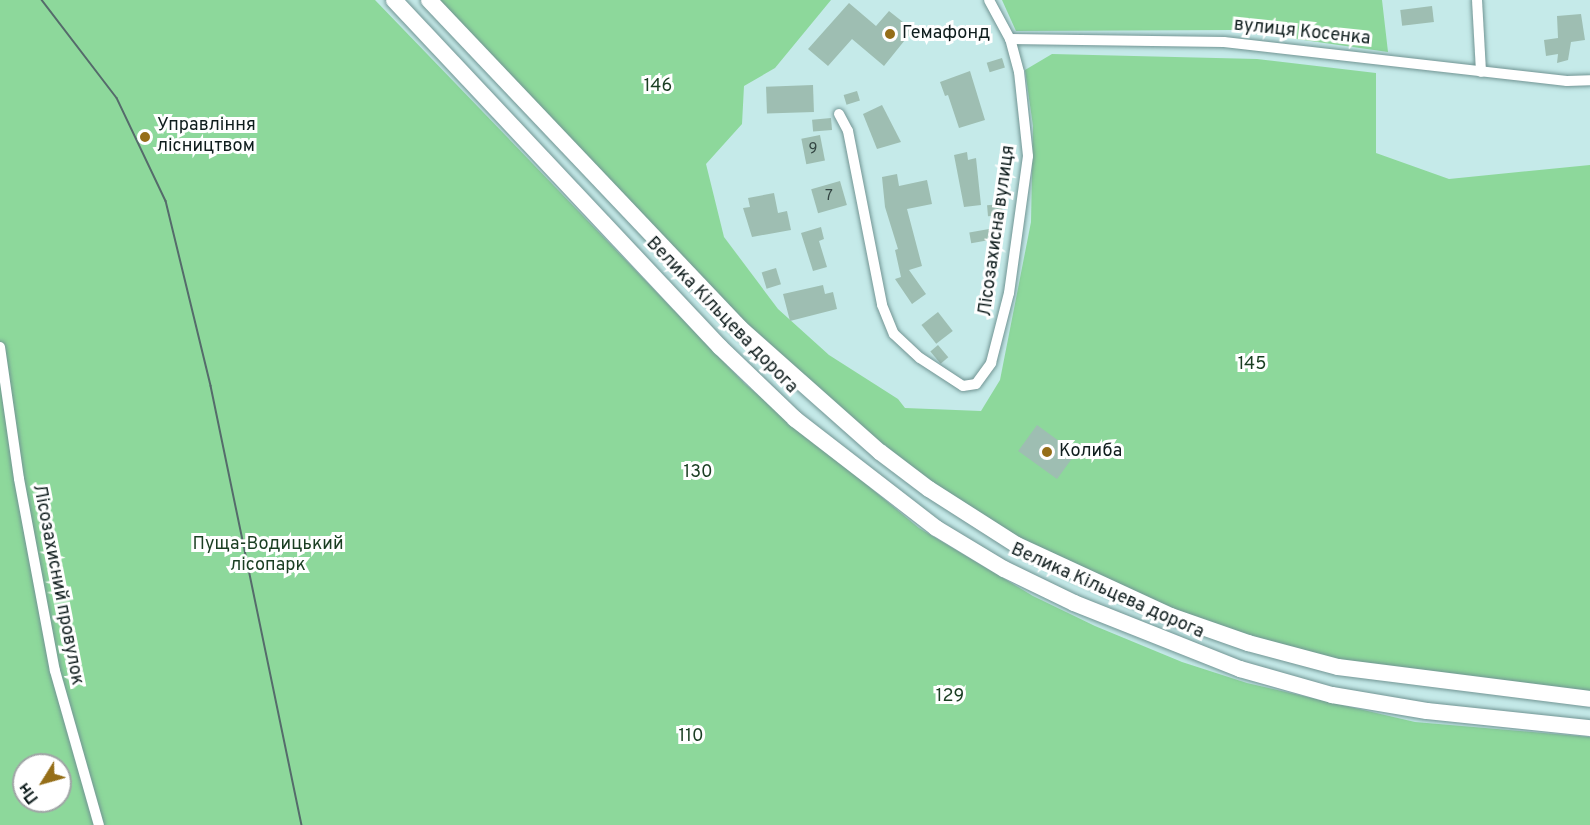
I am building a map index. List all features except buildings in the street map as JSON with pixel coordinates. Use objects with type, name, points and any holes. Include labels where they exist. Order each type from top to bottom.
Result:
[{"type":"main road","name":"Велика Кільцева дорога","points":[[394,0],[720,346],[795,419],[936,528],[1004,569],[1074,603],[1240,669],[1353,698],[1590,728]]},
{"type":"main road","name":"Велика Кільцева дорога","points":[[429,0],[739,327],[780,366],[913,477],[1017,545],[1171,616],[1248,643],[1338,667],[1590,699]]},
{"type":"street","name":"Лісозахисна вулиця","points":[[839,114],[848,131],[882,305],[894,333],[920,358],[963,386],[976,384],[991,363],[1009,293],[1028,156],[1019,72],[1010,39],[989,0]]},
{"type":"street","points":[[1477,0],[1480,72]]},
{"type":"street","name":"вулиця Косенка","points":[[1010,39],[1224,42],[1480,72],[1590,80]]},
{"type":"street","name":"Лісозахисний провулок","points":[[0,347],[19,479],[55,671],[99,825]]},
{"type":"green space","points":[[0,0],[375,0],[745,384],[919,528],[1033,596],[1095,626],[1182,662],[1247,683],[1415,722],[1590,737],[1590,825],[0,825]]},
{"type":"green space","name":"145","points":[[429,0],[831,0],[775,68],[744,86],[742,124],[706,164],[724,237],[778,309],[829,355],[898,399],[905,408],[981,411],[1000,380],[1031,222],[1033,126],[1025,70],[1052,54],[1257,59],[1376,73],[1376,153],[1449,179],[1590,165],[1590,699],[1526,694],[1248,643],[1017,545],[813,396]]},
{"type":"green space","points":[[1002,0],[1382,0],[1388,52],[1232,30],[1016,31]]},
{"type":"tram line","points":[[42,0],[117,98],[166,201],[211,386],[302,825]]},
{"type":"place","name":"Гемафонд","points":[[890,34]]},
{"type":"place","name":"Управління лісництвом","points":[[145,137]]},
{"type":"place","name":"Колиба","points":[[1047,452]]},
{"type":"park label","name":"146","points":[[658,87]]},
{"type":"park label","name":"130","points":[[698,473]]},
{"type":"park label","name":"Пуща-Водицький лісопарк","points":[[268,556]]},
{"type":"park label","name":"129","points":[[950,697]]},
{"type":"park label","name":"110","points":[[691,737]]}]
